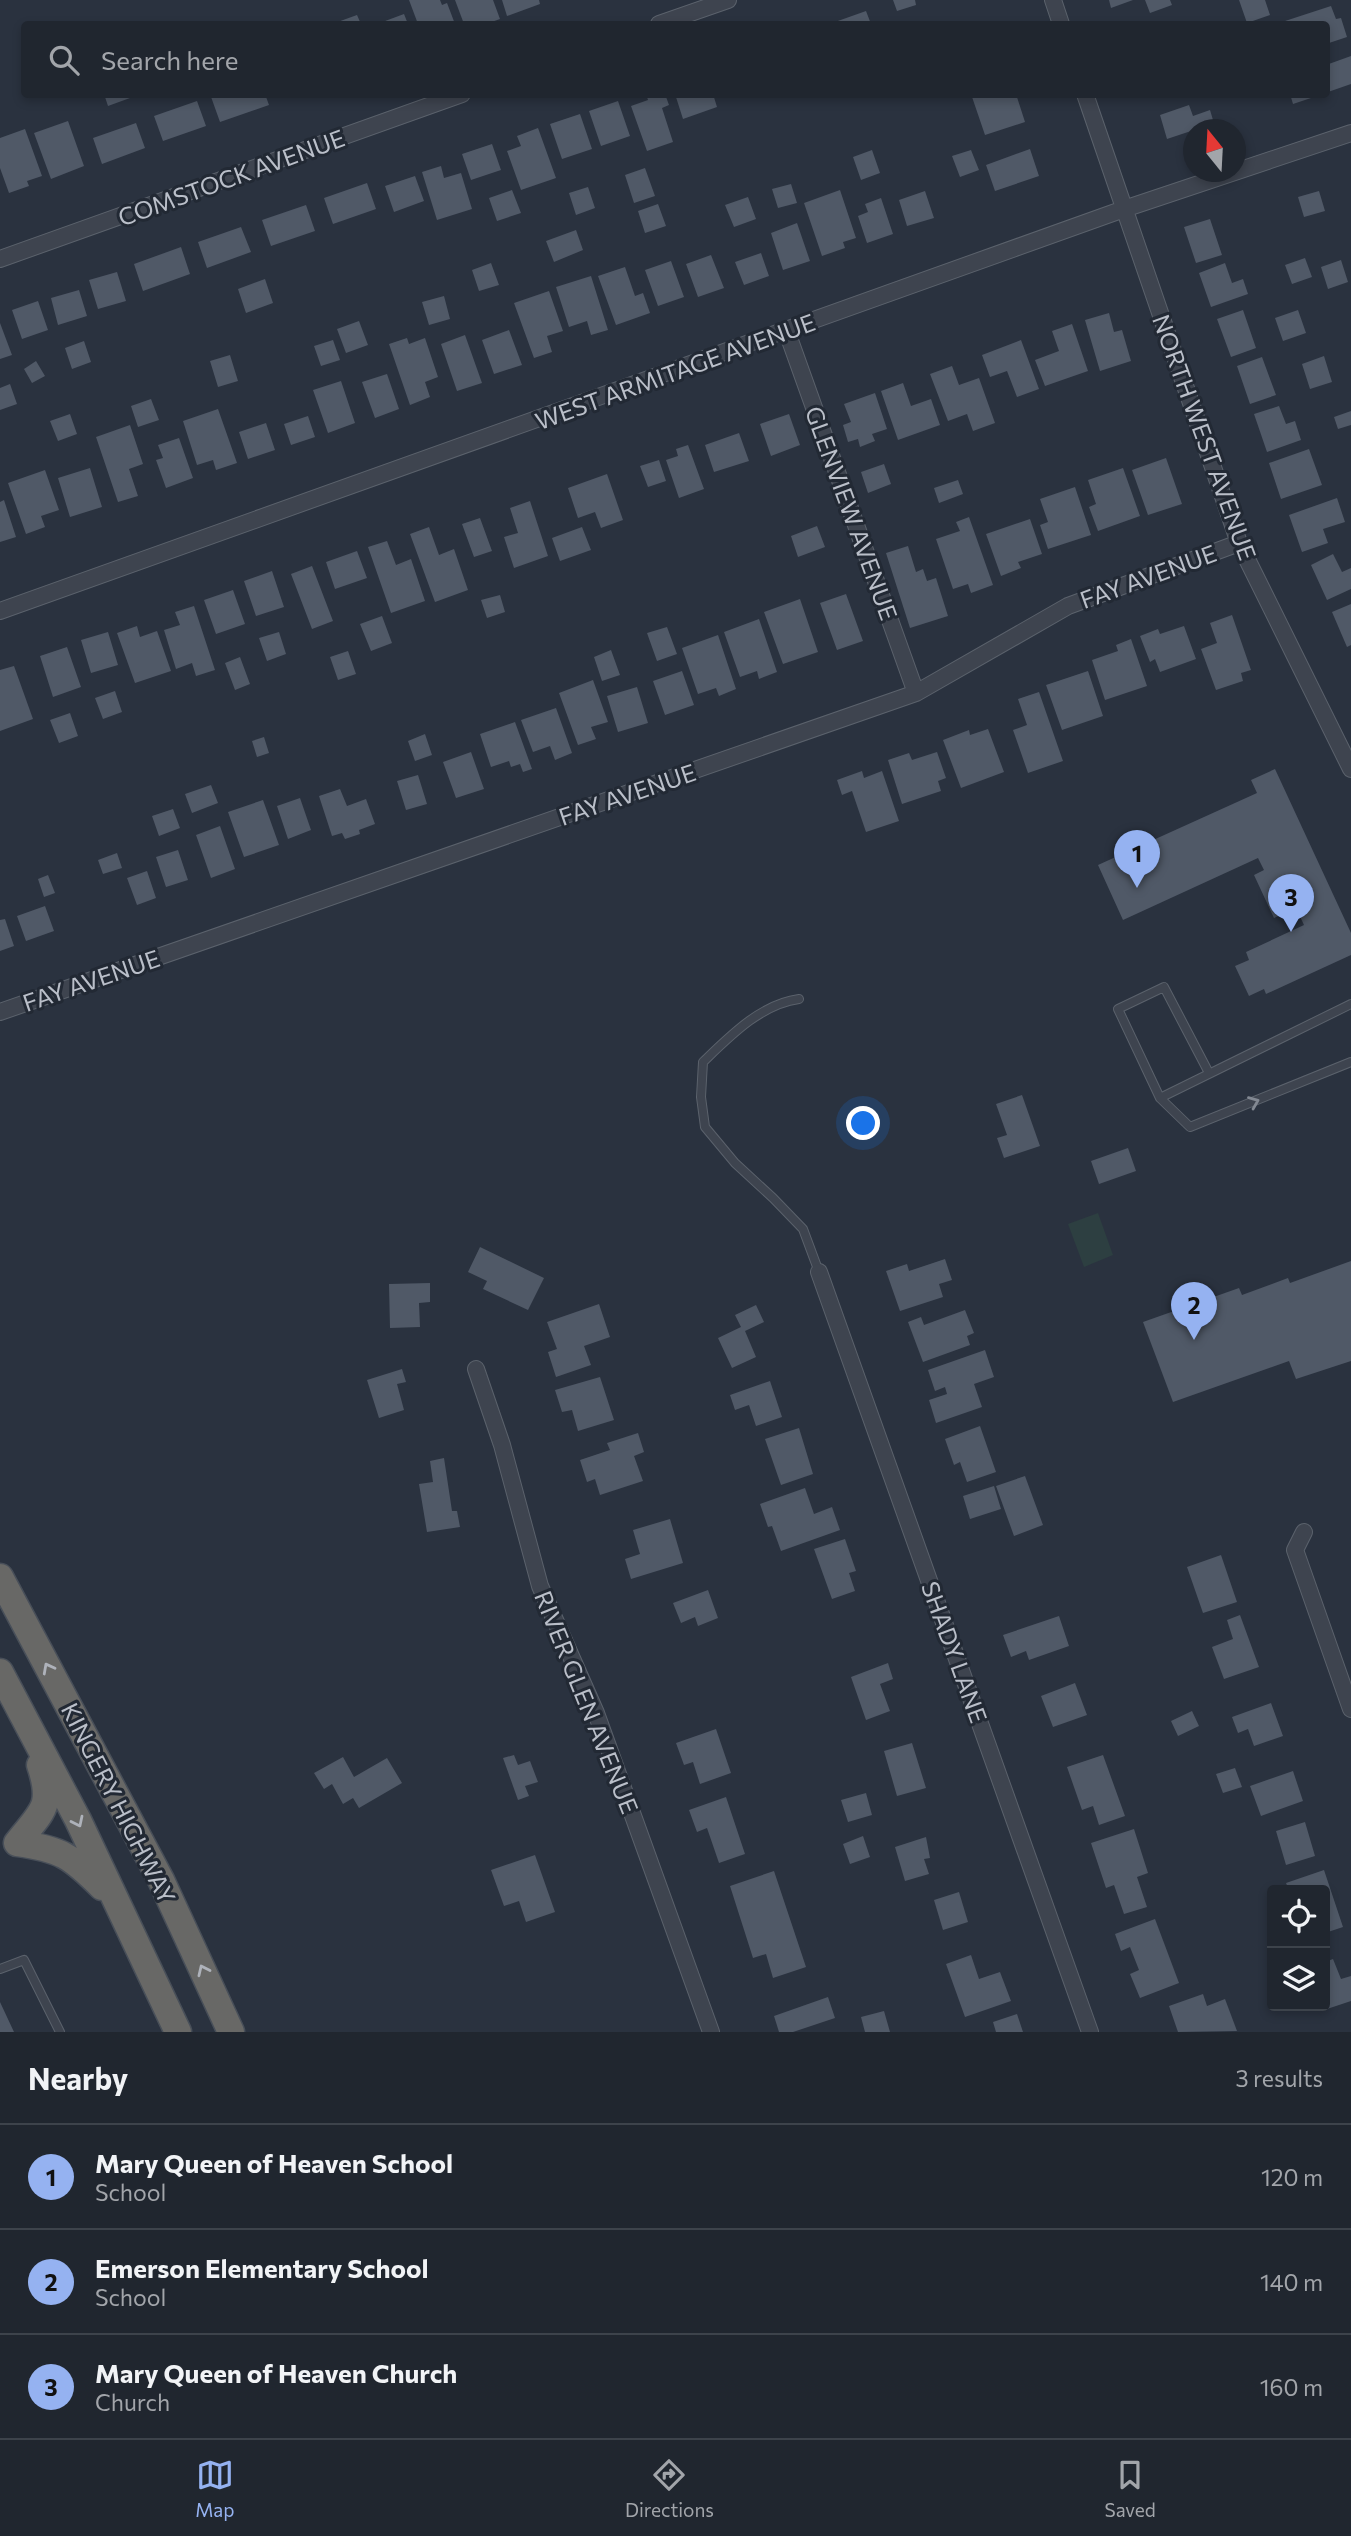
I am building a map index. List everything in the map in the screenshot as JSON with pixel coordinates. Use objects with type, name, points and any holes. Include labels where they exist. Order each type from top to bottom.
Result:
[{"type":"highway","name":"KINGERY HIGHWAY","points":[[0,1577],[161,1880],[232,2032]]},
{"type":"highway","points":[[0,1672],[78,1820],[178,2032]]},
{"type":"highway","points":[[8,1847],[45,1809],[47,1794],[46,1783],[24,1718]]},
{"type":"highway","points":[[8,1847],[49,1847],[75,1860],[116,1902]]},
{"type":"street","points":[[668,21],[728,0]]},
{"type":"street","points":[[1053,0],[1060,21]]},
{"type":"street","name":"COMSTOCK AVENUE","points":[[0,258],[451,98]]},
{"type":"street","name":"NORTH WEST AVENUE","points":[[1086,98],[1239,542],[1351,769]]},
{"type":"street","name":"WEST ARMITAGE AVENUE","points":[[0,611],[1125,209],[1351,132]]},
{"type":"street","name":"GLENVIEW AVENUE","points":[[787,332],[916,694]]},
{"type":"street","name":"FAY AVENUE","points":[[0,1012],[916,694],[1068,606],[1239,542]]},
{"type":"street","name":"SHADY LANE","points":[[820,1272],[1090,2032]]},
{"type":"street","name":"RIVER GLEN AVENUE","points":[[476,1369],[502,1445],[540,1586],[596,1713],[711,2032]]},
{"type":"street","points":[[1304,1532],[1295,1550],[1351,1709]]},
{"type":"lane","points":[[1209,1073],[1164,987],[1118,1009],[1160,1098],[1190,1127],[1351,1062]]},
{"type":"lane","points":[[799,999],[781,1001],[736,1030],[703,1062],[701,1097],[705,1127],[735,1163],[803,1229],[820,1272]]},
{"type":"lane","points":[[1160,1098],[1351,1004]]},
{"type":"lane","points":[[0,1969],[24,1960],[60,2032]]},
{"type":"shaded area","points":[[1098,1213],[1113,1255],[1084,1267],[1068,1224]]},
{"type":"building","points":[[409,0],[440,0],[442,5],[447,3],[454,21],[417,21]]},
{"type":"building","points":[[455,0],[493,0],[500,19],[494,21],[463,21]]},
{"type":"building","points":[[502,0],[539,0],[540,4],[507,16]]},
{"type":"building","points":[[893,0],[915,0],[916,5],[897,11]]},
{"type":"building","points":[[1109,0],[1133,0],[1111,8]]},
{"type":"building","points":[[1145,0],[1170,0],[1172,5],[1150,13]]},
{"type":"building","points":[[1239,0],[1265,0],[1270,15],[1246,21]]},
{"type":"building","points":[[1331,6],[1336,19],[1341,18],[1347,37],[1330,43],[1330,21],[1285,21]]},
{"type":"building","points":[[866,11],[870,21],[838,21]]},
{"type":"building","points":[[404,14],[407,21],[385,21]]},
{"type":"building","points":[[357,15],[360,21],[340,21]]},
{"type":"building","points":[[1351,56],[1351,84],[1330,91],[1330,64]]},
{"type":"building","points":[[105,98],[130,98],[108,106]]},
{"type":"building","points":[[211,98],[266,98],[269,105],[220,122]]},
{"type":"building","points":[[647,98],[666,98],[669,105],[662,108],[673,142],[647,151],[631,106]]},
{"type":"building","points":[[676,98],[714,98],[717,107],[683,119]]},
{"type":"building","points":[[972,98],[1017,98],[1025,122],[985,135]]},
{"type":"building","points":[[1291,98],[1311,98],[1293,104]]},
{"type":"building","points":[[197,101],[206,126],[163,141],[154,116]]},
{"type":"building","points":[[618,101],[630,136],[601,146],[589,111]]},
{"type":"building","points":[[1189,105],[1193,116],[1210,110],[1213,119],[1183,119],[1183,134],[1167,139],[1160,115]]},
{"type":"building","points":[[580,114],[592,149],[562,159],[550,124]]},
{"type":"building","points":[[68,121],[84,166],[51,179],[34,133]]},
{"type":"building","points":[[136,123],[145,148],[102,164],[93,138]]},
{"type":"building","points":[[538,128],[556,178],[521,190],[507,151],[521,146],[517,136]]},
{"type":"building","points":[[25,129],[42,176],[27,181],[29,186],[9,193],[0,168],[0,138]]},
{"type":"building","points":[[492,144],[501,170],[471,180],[462,154]]},
{"type":"building","points":[[1030,149],[1039,176],[995,191],[986,165]]},
{"type":"building","points":[[872,150],[880,173],[861,180],[853,157]]},
{"type":"building","points":[[971,150],[979,170],[960,177],[952,156]]},
{"type":"building","points":[[441,166],[444,178],[461,173],[472,209],[437,220],[422,172]]},
{"type":"building","points":[[645,168],[655,196],[634,203],[625,175]]},
{"type":"building","points":[[415,176],[424,201],[394,212],[385,186]]},
{"type":"building","points":[[367,183],[376,209],[333,224],[324,198]]},
{"type":"building","points":[[791,184],[797,203],[778,208],[772,189]]},
{"type":"building","points":[[588,187],[595,208],[576,215],[569,193]]},
{"type":"building","points":[[512,190],[521,213],[497,221],[489,198]]},
{"type":"building","points":[[840,190],[856,238],[843,242],[845,248],[822,256],[804,203]]},
{"type":"building","points":[[925,191],[934,218],[907,226],[899,200]]},
{"type":"building","points":[[1319,191],[1325,211],[1304,217],[1298,197]]},
{"type":"building","points":[[748,197],[756,219],[734,227],[725,205]]},
{"type":"building","points":[[881,198],[893,234],[867,243],[858,216],[868,212],[865,204]]},
{"type":"building","points":[[658,204],[666,226],[645,233],[638,211]]},
{"type":"building","points":[[306,205],[315,231],[271,246],[262,220]]},
{"type":"building","points":[[1210,219],[1222,255],[1196,263],[1184,227]]},
{"type":"building","points":[[797,223],[810,261],[783,270],[771,233]]},
{"type":"building","points":[[241,227],[251,252],[207,268],[198,242]]},
{"type":"building","points":[[576,230],[583,250],[554,262],[546,241]]},
{"type":"building","points":[[181,247],[190,274],[143,291],[134,264]]},
{"type":"building","points":[[761,253],[769,276],[744,285],[735,262]]},
{"type":"building","points":[[711,255],[724,288],[698,297],[686,264]]},
{"type":"building","points":[[1305,258],[1312,277],[1292,284],[1285,265]]},
{"type":"building","points":[[1341,260],[1348,282],[1328,289],[1321,267]]},
{"type":"building","points":[[671,261],[684,297],[658,306],[645,270]]},
{"type":"building","points":[[491,263],[499,285],[479,291],[472,270]]},
{"type":"building","points":[[1225,263],[1232,283],[1243,279],[1248,294],[1211,307],[1199,273]]},
{"type":"building","points":[[625,267],[635,296],[643,293],[650,313],[616,325],[598,276]]},
{"type":"building","points":[[117,272],[126,301],[98,309],[89,280]]},
{"type":"building","points":[[591,276],[608,330],[591,335],[587,321],[569,327],[556,287]]},
{"type":"building","points":[[265,279],[273,303],[246,313],[238,289]]},
{"type":"building","points":[[79,290],[87,316],[58,325],[51,298]]},
{"type":"building","points":[[549,291],[563,331],[547,336],[552,352],[534,358],[514,303]]},
{"type":"building","points":[[444,296],[450,319],[429,325],[422,302]]},
{"type":"building","points":[[38,301],[48,330],[22,339],[12,310]]},
{"type":"building","points":[[1243,310],[1256,348],[1231,357],[1217,319]]},
{"type":"building","points":[[1298,310],[1306,333],[1283,341],[1275,318]]},
{"type":"building","points":[[1109,313],[1114,332],[1122,330],[1131,361],[1100,371],[1085,320]]},
{"type":"building","points":[[359,321],[368,345],[346,353],[337,329]]},
{"type":"building","points":[[0,323],[12,355],[0,359]]},
{"type":"building","points":[[1072,324],[1088,371],[1045,386],[1035,360],[1059,351],[1052,331]]},
{"type":"building","points":[[509,330],[522,365],[494,374],[482,340]]},
{"type":"building","points":[[465,335],[482,383],[457,391],[441,344]]},
{"type":"building","points":[[407,338],[409,344],[425,338],[438,377],[425,382],[430,397],[410,405],[389,344]]},
{"type":"building","points":[[333,340],[340,360],[321,366],[314,346]]},
{"type":"building","points":[[1021,340],[1039,389],[1017,397],[1007,371],[990,377],[982,355]]},
{"type":"building","points":[[84,341],[91,362],[72,369],[65,348]]},
{"type":"building","points":[[230,355],[238,381],[218,387],[210,361]]},
{"type":"building","points":[[1324,356],[1332,382],[1310,389],[1302,364]]},
{"type":"building","points":[[1262,357],[1276,395],[1250,404],[1237,366]]},
{"type":"building","points":[[36,361],[45,376],[32,383],[24,369]]},
{"type":"building","points":[[952,366],[959,385],[979,378],[995,423],[973,431],[967,414],[948,421],[930,374]]},
{"type":"building","points":[[387,374],[399,409],[375,418],[362,382]]},
{"type":"building","points":[[341,381],[355,423],[328,433],[313,390]]},
{"type":"building","points":[[903,383],[911,406],[931,399],[940,425],[898,440],[881,391]]},
{"type":"building","points":[[10,384],[17,404],[0,410],[0,388]]},
{"type":"building","points":[[875,393],[887,429],[872,434],[875,441],[860,447],[858,439],[848,442],[843,425],[851,422],[844,404]]},
{"type":"building","points":[[151,399],[159,420],[138,427],[131,406]]},
{"type":"building","points":[[1279,406],[1286,424],[1295,421],[1301,440],[1267,452],[1254,414]]},
{"type":"building","points":[[218,409],[237,463],[216,470],[213,460],[197,465],[183,421]]},
{"type":"building","points":[[1351,411],[1351,425],[1338,429],[1334,417]]},
{"type":"building","points":[[70,414],[77,434],[58,441],[50,421]]},
{"type":"building","points":[[789,414],[800,445],[771,456],[760,424]]},
{"type":"building","points":[[308,416],[315,437],[291,445],[284,424]]},
{"type":"building","points":[[266,423],[275,450],[248,459],[239,432]]},
{"type":"building","points":[[130,425],[143,464],[129,469],[138,496],[118,502],[96,437]]},
{"type":"building","points":[[739,433],[749,461],[714,472],[705,445]]},
{"type":"building","points":[[179,438],[193,478],[166,488],[156,460],[163,458],[158,445]]},
{"type":"building","points":[[688,445],[704,489],[679,498],[666,460],[678,456],[676,449]]},
{"type":"building","points":[[1309,449],[1322,485],[1281,499],[1269,463]]},
{"type":"building","points":[[1166,458],[1182,504],[1148,515],[1132,470]]},
{"type":"building","points":[[659,460],[666,481],[648,487],[640,466]]},
{"type":"building","points":[[884,464],[891,484],[868,493],[861,472]]},
{"type":"building","points":[[90,468],[102,507],[70,517],[58,478]]},
{"type":"building","points":[[1123,468],[1140,516],[1098,531],[1089,507],[1096,504],[1088,480]]},
{"type":"building","points":[[45,470],[59,510],[41,516],[45,527],[26,534],[8,483]]},
{"type":"building","points":[[607,474],[623,520],[601,528],[595,512],[578,518],[568,488]]},
{"type":"building","points":[[958,480],[963,494],[939,503],[934,488]]},
{"type":"building","points":[[1075,487],[1091,535],[1048,549],[1040,525],[1048,522],[1040,499]]},
{"type":"building","points":[[1337,498],[1345,522],[1323,529],[1328,543],[1302,552],[1289,515]]},
{"type":"building","points":[[4,500],[16,537],[0,542],[0,502]]},
{"type":"building","points":[[530,501],[548,556],[514,568],[504,537],[518,533],[510,508]]},
{"type":"building","points":[[969,517],[993,585],[971,593],[968,584],[953,589],[936,539],[960,531],[956,522]]},
{"type":"building","points":[[480,518],[492,551],[474,557],[462,524]]},
{"type":"building","points":[[1030,519],[1042,554],[1018,562],[1021,568],[1001,576],[986,534]]},
{"type":"building","points":[[817,526],[825,547],[798,557],[791,536]]},
{"type":"building","points":[[429,527],[439,555],[454,549],[468,590],[435,602],[410,534]]},
{"type":"building","points":[[582,527],[591,550],[560,561],[552,538]]},
{"type":"building","points":[[387,541],[396,565],[411,559],[425,601],[391,613],[368,547]]},
{"type":"building","points":[[908,546],[916,572],[923,569],[927,581],[936,578],[948,616],[910,628],[886,553]]},
{"type":"building","points":[[357,551],[367,578],[335,589],[326,562]]},
{"type":"building","points":[[1333,554],[1342,572],[1351,568],[1351,589],[1327,600],[1311,565]]},
{"type":"building","points":[[312,566],[333,621],[312,629],[291,574]]},
{"type":"building","points":[[272,571],[284,607],[256,616],[244,581]]},
{"type":"building","points":[[233,590],[245,624],[216,634],[204,600]]},
{"type":"building","points":[[846,594],[863,641],[837,650],[820,603]]},
{"type":"building","points":[[500,595],[505,612],[487,618],[481,600]]},
{"type":"building","points":[[800,599],[818,652],[783,664],[764,612]]},
{"type":"building","points":[[1351,604],[1351,645],[1347,647],[1332,612]]},
{"type":"building","points":[[194,606],[215,670],[196,676],[192,663],[176,669],[164,630],[180,625],[175,612]]},
{"type":"building","points":[[1232,615],[1251,670],[1241,673],[1243,681],[1216,690],[1201,649],[1217,643],[1210,623]]},
{"type":"building","points":[[382,616],[392,643],[371,651],[360,624]]},
{"type":"building","points":[[759,619],[777,672],[759,679],[757,671],[740,677],[724,632]]},
{"type":"building","points":[[137,626],[140,637],[157,631],[171,671],[135,683],[117,633]]},
{"type":"building","points":[[1184,626],[1196,659],[1160,672],[1155,659],[1150,662],[1140,636],[1158,629],[1160,634]]},
{"type":"building","points":[[667,627],[677,654],[657,661],[647,633]]},
{"type":"building","points":[[108,632],[118,665],[91,673],[81,640]]},
{"type":"building","points":[[279,632],[286,654],[267,661],[259,638]]},
{"type":"building","points":[[718,635],[736,689],[719,696],[716,688],[698,694],[682,648]]},
{"type":"building","points":[[1131,639],[1147,686],[1105,700],[1092,660],[1118,651],[1116,645]]},
{"type":"building","points":[[67,647],[81,687],[53,697],[40,656]]},
{"type":"building","points":[[611,650],[620,675],[602,681],[594,657]]},
{"type":"building","points":[[348,651],[356,674],[338,680],[330,657]]},
{"type":"building","points":[[240,657],[250,684],[235,690],[225,663]]},
{"type":"building","points":[[14,666],[33,719],[0,731],[0,670]]},
{"type":"building","points":[[682,671],[694,705],[665,715],[653,681]]},
{"type":"building","points":[[1088,671],[1103,716],[1062,730],[1046,685]]},
{"type":"building","points":[[593,680],[608,722],[591,727],[596,739],[578,745],[559,693]]},
{"type":"building","points":[[637,687],[648,723],[618,732],[607,696]]},
{"type":"building","points":[[115,691],[122,712],[103,719],[95,698]]},
{"type":"building","points":[[1039,692],[1063,761],[1028,773],[1013,730],[1027,725],[1018,699]]},
{"type":"building","points":[[556,708],[572,753],[555,760],[550,746],[533,752],[521,720]]},
{"type":"building","points":[[70,713],[78,736],[59,743],[50,720]]},
{"type":"building","points":[[515,722],[532,769],[523,772],[520,764],[511,767],[509,761],[491,767],[480,734]]},
{"type":"building","points":[[988,729],[1004,772],[961,788],[943,740],[969,730],[970,735]]},
{"type":"building","points":[[425,734],[432,755],[415,761],[408,741]]},
{"type":"building","points":[[264,737],[269,753],[257,757],[252,741]]},
{"type":"building","points":[[471,752],[484,789],[456,798],[443,762]]},
{"type":"building","points":[[937,752],[946,778],[938,781],[941,791],[902,804],[888,760],[909,753],[912,760]]},
{"type":"building","points":[[1275,769],[1351,933],[1351,955],[1266,994],[1264,989],[1249,996],[1235,966],[1249,960],[1246,952],[1304,925],[1296,908],[1274,918],[1254,875],[1264,870],[1258,858],[1123,920],[1098,865],[1257,793],[1251,780]]},
{"type":"building","points":[[862,771],[864,778],[882,771],[899,821],[866,832],[852,791],[842,795],[837,780]]},
{"type":"building","points":[[418,775],[427,804],[406,810],[397,781]]},
{"type":"building","points":[[211,785],[218,803],[192,813],[185,794]]},
{"type":"building","points":[[340,789],[347,806],[366,799],[375,824],[359,830],[360,834],[345,839],[342,833],[332,836],[319,796]]},
{"type":"building","points":[[300,798],[311,830],[288,839],[277,806]]},
{"type":"building","points":[[263,800],[279,845],[244,857],[228,812]]},
{"type":"building","points":[[173,809],[180,828],[159,836],[152,816]]},
{"type":"building","points":[[220,826],[235,869],[211,878],[196,835]]},
{"type":"building","points":[[178,850],[188,880],[166,887],[156,857]]},
{"type":"building","points":[[117,853],[122,868],[103,874],[98,860]]},
{"type":"building","points":[[147,871],[156,898],[137,905],[127,878]]},
{"type":"building","points":[[48,875],[55,893],[44,897],[38,879]]},
{"type":"building","points":[[45,906],[54,931],[26,941],[17,916]]},
{"type":"building","points":[[5,919],[14,946],[0,951],[0,920]]},
{"type":"building","points":[[1022,1095],[1040,1146],[1004,1158],[997,1138],[1007,1135],[996,1104]]},
{"type":"building","points":[[1128,1148],[1136,1171],[1099,1184],[1091,1161]]},
{"type":"building","points":[[480,1247],[544,1278],[528,1310],[483,1289],[487,1281],[468,1272]]},
{"type":"building","points":[[945,1259],[952,1280],[939,1284],[943,1297],[900,1311],[886,1271],[907,1264],[909,1271]]},
{"type":"building","points":[[1351,1261],[1351,1361],[1296,1379],[1289,1361],[1173,1402],[1143,1322],[1239,1288],[1242,1295],[1288,1278],[1290,1283]]},
{"type":"building","points":[[430,1283],[430,1302],[419,1303],[420,1327],[390,1328],[389,1284]]},
{"type":"building","points":[[599,1304],[610,1337],[584,1346],[591,1365],[556,1377],[548,1352],[557,1349],[547,1322]]},
{"type":"building","points":[[756,1305],[764,1322],[745,1331],[756,1357],[732,1368],[718,1338],[741,1327],[735,1315]]},
{"type":"building","points":[[965,1310],[974,1333],[967,1336],[970,1345],[923,1362],[908,1322],[921,1317],[924,1325]]},
{"type":"building","points":[[985,1350],[994,1377],[974,1384],[982,1407],[936,1423],[929,1400],[947,1394],[945,1387],[935,1391],[928,1370]]},
{"type":"building","points":[[402,1369],[406,1382],[397,1384],[404,1410],[379,1418],[367,1380]]},
{"type":"building","points":[[600,1377],[614,1420],[578,1431],[572,1410],[562,1412],[555,1390]]},
{"type":"building","points":[[770,1381],[782,1417],[756,1426],[749,1405],[735,1410],[730,1395]]},
{"type":"building","points":[[980,1426],[996,1472],[967,1482],[960,1462],[954,1465],[945,1439]]},
{"type":"building","points":[[799,1428],[813,1474],[781,1485],[765,1439]]},
{"type":"building","points":[[638,1433],[644,1452],[634,1456],[643,1481],[600,1495],[595,1479],[587,1482],[580,1460],[610,1450],[607,1443]]},
{"type":"building","points":[[444,1458],[452,1511],[457,1511],[460,1527],[427,1532],[419,1484],[433,1482],[430,1461]]},
{"type":"building","points":[[1025,1476],[1043,1525],[1014,1536],[996,1486]]},
{"type":"building","points":[[994,1486],[1001,1509],[970,1519],[963,1496]]},
{"type":"building","points":[[805,1488],[814,1514],[832,1507],[840,1530],[781,1551],[760,1504]]},
{"type":"building","points":[[670,1519],[683,1563],[631,1579],[625,1559],[640,1554],[633,1530]]},
{"type":"building","points":[[845,1539],[856,1571],[849,1573],[855,1591],[832,1599],[814,1549]]},
{"type":"building","points":[[1221,1555],[1237,1602],[1203,1613],[1187,1567]]},
{"type":"building","points":[[708,1590],[718,1618],[698,1626],[695,1617],[681,1623],[673,1603]]},
{"type":"building","points":[[1240,1615],[1259,1667],[1224,1679],[1212,1647],[1233,1639],[1227,1620]]},
{"type":"building","points":[[1059,1616],[1069,1646],[1029,1660],[1026,1651],[1011,1657],[1003,1635]]},
{"type":"building","points":[[888,1663],[893,1679],[880,1684],[890,1711],[866,1720],[851,1677]]},
{"type":"building","points":[[1075,1683],[1087,1715],[1053,1727],[1041,1696]]},
{"type":"building","points":[[1271,1703],[1283,1736],[1254,1746],[1248,1729],[1238,1733],[1232,1717]]},
{"type":"building","points":[[1192,1711],[1199,1726],[1178,1736],[1171,1721]]},
{"type":"building","points":[[716,1729],[731,1773],[700,1784],[693,1762],[684,1765],[676,1743]]},
{"type":"building","points":[[912,1743],[926,1788],[897,1796],[884,1751]]},
{"type":"building","points":[[514,1755],[518,1765],[530,1761],[538,1782],[525,1786],[529,1796],[518,1800],[503,1758]]},
{"type":"building","points":[[1103,1755],[1125,1816],[1099,1825],[1093,1806],[1082,1810],[1067,1767]]},
{"type":"building","points":[[343,1757],[354,1777],[387,1758],[402,1783],[359,1808],[353,1798],[343,1804],[332,1784],[324,1789],[314,1773]]},
{"type":"building","points":[[1235,1768],[1242,1787],[1223,1793],[1216,1774]]},
{"type":"building","points":[[1293,1771],[1303,1801],[1261,1816],[1250,1786]]},
{"type":"building","points":[[866,1793],[872,1815],[848,1822],[841,1800]]},
{"type":"building","points":[[726,1797],[745,1854],[719,1863],[707,1828],[697,1832],[689,1810]]},
{"type":"building","points":[[1305,1822],[1315,1856],[1286,1865],[1276,1831]]},
{"type":"building","points":[[1134,1829],[1148,1873],[1137,1877],[1147,1907],[1124,1914],[1114,1885],[1106,1888],[1091,1843]]},
{"type":"building","points":[[863,1836],[870,1857],[850,1864],[843,1844]]},
{"type":"building","points":[[926,1837],[930,1858],[924,1859],[929,1874],[905,1881],[895,1847]]},
{"type":"building","points":[[535,1855],[555,1912],[526,1922],[519,1901],[504,1906],[491,1870]]},
{"type":"building","points":[[1324,1870],[1329,1885],[1287,1885],[1286,1883]]},
{"type":"building","points":[[774,1871],[806,1967],[773,1978],[766,1954],[753,1958],[730,1886]]},
{"type":"building","points":[[1330,1888],[1343,1927],[1330,1931]]},
{"type":"building","points":[[959,1892],[968,1922],[943,1930],[934,1900]]},
{"type":"building","points":[[1155,1919],[1179,1983],[1140,1998],[1130,1974],[1139,1970],[1130,1947],[1121,1951],[1115,1934]]},
{"type":"building","points":[[971,1955],[979,1979],[1000,1972],[1011,2001],[965,2017],[946,1964]]},
{"type":"building","points":[[1333,1959],[1341,1979],[1351,1976],[1351,2001],[1330,2008],[1330,1960]]},
{"type":"building","points":[[1203,1994],[1207,2006],[1225,1999],[1237,2031],[1178,2032],[1169,2006]]},
{"type":"building","points":[[828,1997],[835,2018],[793,2032],[779,2032],[774,2016]]},
{"type":"building","points":[[0,2002],[14,2032],[0,2032]]},
{"type":"building","points":[[884,2011],[890,2032],[865,2032],[861,2017]]},
{"type":"building","points":[[1017,2014],[1023,2032],[996,2032],[993,2022]]},
{"type":"place","name":"Mary Queen of Heaven School","points":[[1137,888]]},
{"type":"place","name":"Mary Queen of Heaven Church","points":[[1291,932]]},
{"type":"place","name":"Emerson Elementary School","points":[[1194,1340]]}]
